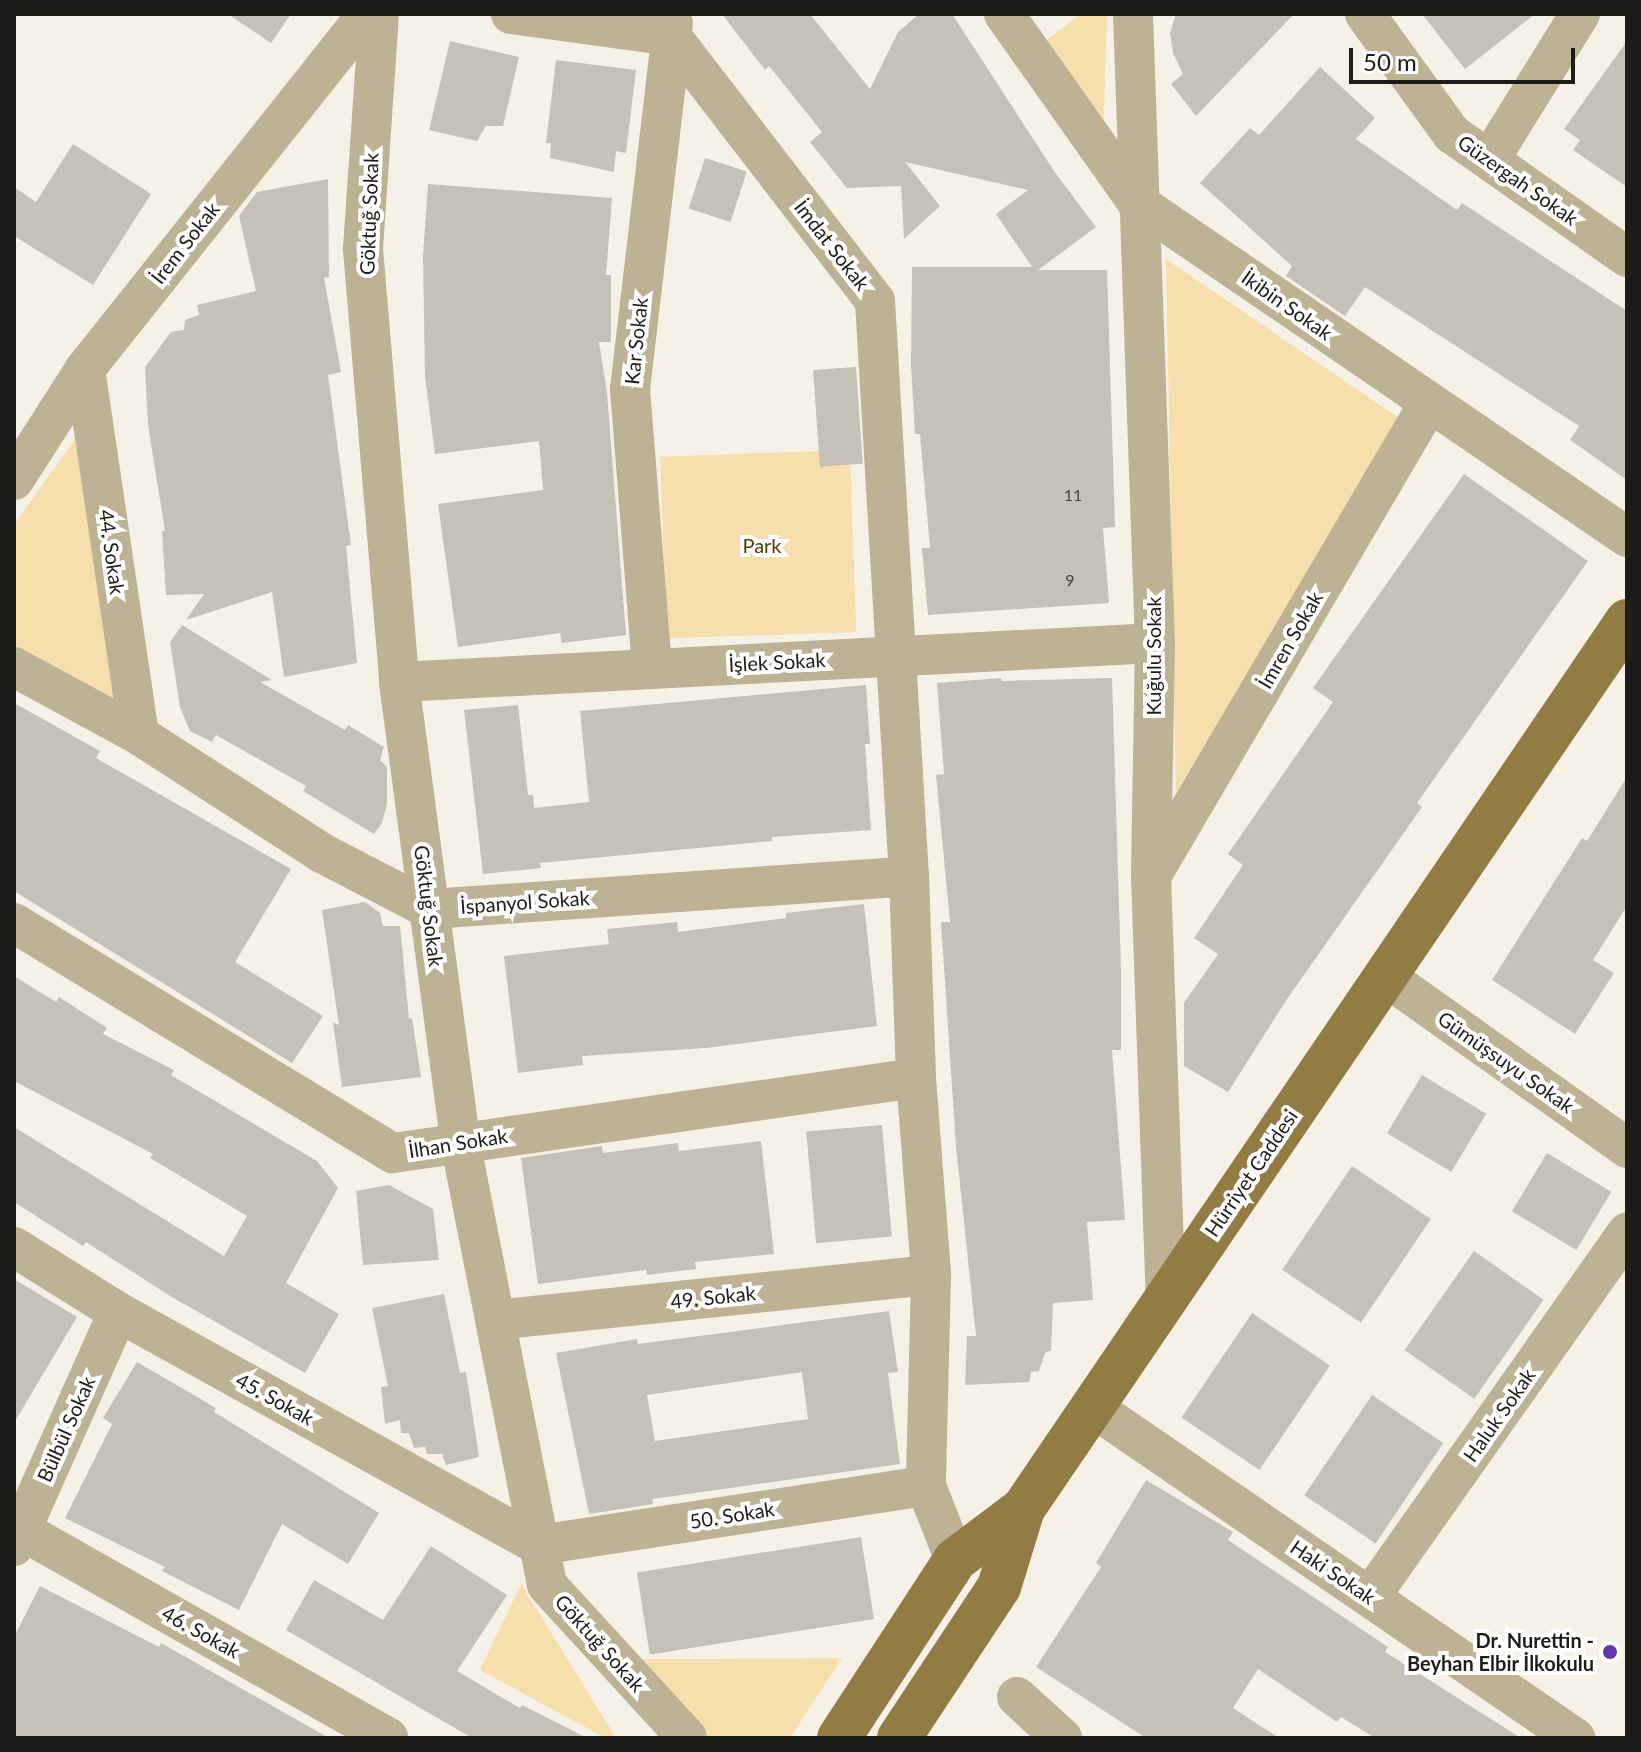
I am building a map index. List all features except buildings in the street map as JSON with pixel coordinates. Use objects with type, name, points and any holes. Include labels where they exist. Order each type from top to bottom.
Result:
[{"type":"main road","name":"Hürriyet Caddesi","points":[[899,1738],[999,1587],[1023,1509],[1627,621]]},
{"type":"main road","points":[[839,1738],[955,1560],[1023,1509]]},
{"type":"street","name":"İrem Sokak","points":[[14,480],[85,369],[367,14]]},
{"type":"street","name":"Göktuğ Sokak","points":[[379,14],[363,249],[399,682],[460,1141],[547,1585],[687,1738]]},
{"type":"street","points":[[511,14],[673,25]]},
{"type":"street","name":"İkibin Sokak","points":[[1004,14],[1138,203],[1627,537]]},
{"type":"street","name":"Kuğulu Sokak","points":[[1133,14],[1155,643],[1151,876],[1166,1297]]},
{"type":"street","name":"Güzergah Sokak","points":[[1365,14],[1452,134],[1627,257]]},
{"type":"street","points":[[1490,159],[1580,14]]},
{"type":"street","name":"İmdat Sokak","points":[[673,25],[875,301],[909,876],[916,1078],[931,1275],[926,1486]]},
{"type":"street","name":"Kar Sokak","points":[[652,668],[630,389],[673,25]]},
{"type":"street","name":"44. Sokak","points":[[85,369],[139,735]]},
{"type":"street","name":"İmren Sokak","points":[[1151,876],[1429,403]]},
{"type":"street","name":"İşlek Sokak","points":[[399,682],[1155,643]]},
{"type":"street","points":[[14,667],[139,735],[322,853],[430,909]]},
{"type":"street","name":"İspanyol Sokak","points":[[430,909],[909,876]]},
{"type":"street","name":"İlhan Sokak","points":[[14,923],[393,1153],[916,1078]]},
{"type":"street","name":"Gümüşsuyu Sokak","points":[[1385,976],[1627,1148]]},
{"type":"street","name":"Haluk Sokak","points":[[1370,1597],[1627,1233]]},
{"type":"street","name":"45. Sokak","points":[[14,1247],[118,1312],[539,1545]]},
{"type":"street","name":"49. Sokak","points":[[495,1320],[931,1275]]},
{"type":"street","name":"Bülbül Sokak","points":[[16,1534],[118,1312]]},
{"type":"street","name":"Haki Sokak","points":[[1092,1407],[1575,1738]]},
{"type":"street","points":[[926,1486],[955,1560]]},
{"type":"street","name":"50. Sokak","points":[[539,1545],[926,1486]]},
{"type":"street","name":"46. Sokak","points":[[16,1534],[388,1738]]},
{"type":"street","points":[[1017,1697],[1062,1738]]},
{"type":"green space","points":[[1080,14],[1107,14],[1103,142],[1034,50]]},
{"type":"green space","points":[[1166,259],[1402,420],[1176,793]]},
{"type":"green space","points":[[80,432],[117,710],[14,648],[14,525]]},
{"type":"green space","name":"Park","points":[[850,450],[856,632],[666,639],[660,457]]},
{"type":"green space","points":[[521,1584],[616,1738],[605,1738],[480,1670]]},
{"type":"green space","points":[[842,1658],[790,1738],[708,1738],[639,1659]]},
{"type":"place","name":"Dr. Nurettin - Beyhan Elbir İlkokulu","points":[[1610,1652]]}]
